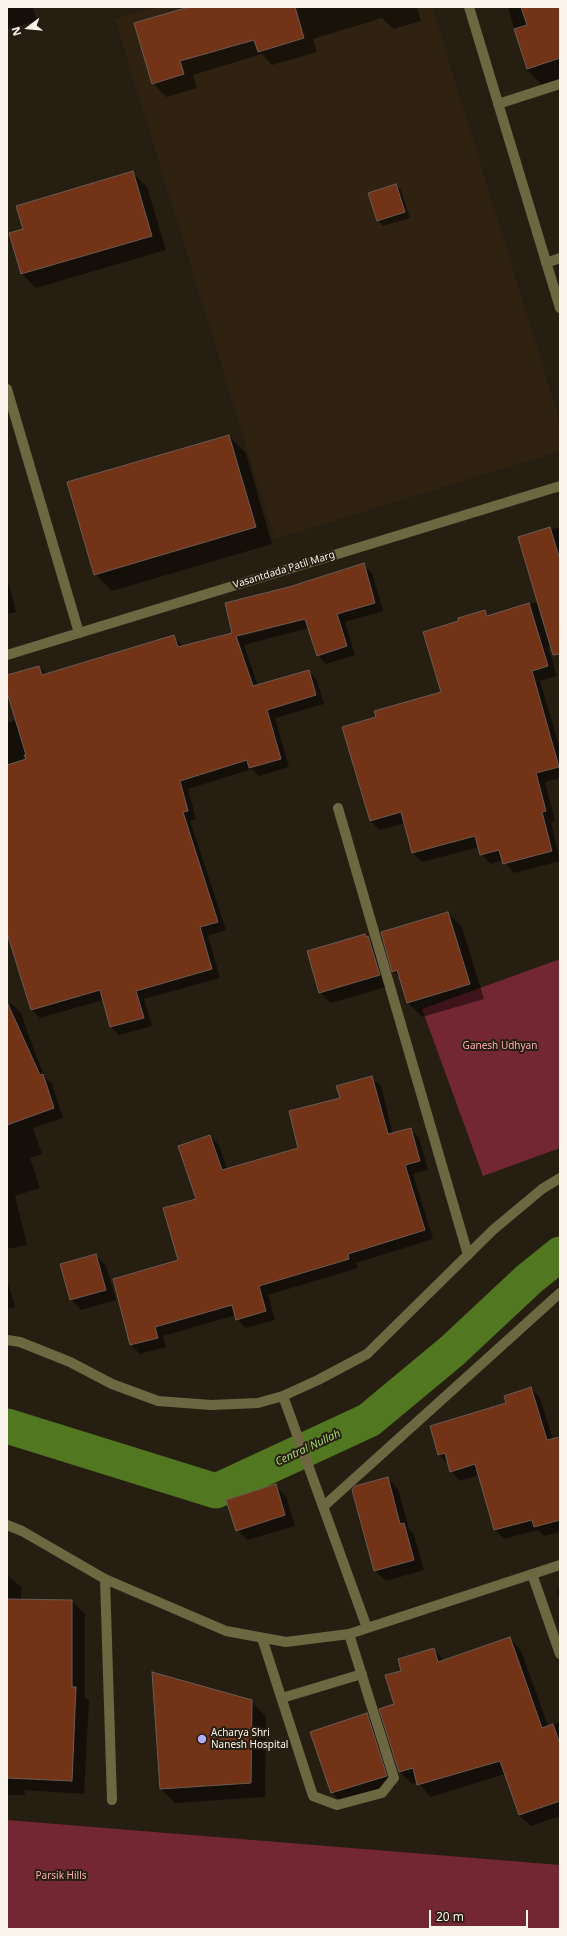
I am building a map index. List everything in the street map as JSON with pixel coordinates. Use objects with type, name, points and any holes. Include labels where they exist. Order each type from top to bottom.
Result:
[{"type":"street","points":[[469,7],[560,308]]},
{"type":"street","points":[[498,104],[560,84]]},
{"type":"street","points":[[546,263],[560,258]]},
{"type":"street","points":[[7,389],[78,633]]},
{"type":"street","name":"Vasantdada Patil Marg","points":[[7,655],[560,486]]},
{"type":"street","points":[[338,808],[468,1255]]},
{"type":"street","points":[[7,1340],[20,1342],[70,1362],[112,1384],[158,1401],[211,1405],[242,1404],[258,1403],[283,1396],[318,1380],[367,1354],[494,1230],[542,1189],[560,1178]]},
{"type":"street","points":[[324,1506],[560,1293]]},
{"type":"street","points":[[283,1396],[367,1628]]},
{"type":"street","points":[[7,1525],[22,1530],[105,1579],[226,1631],[286,1642],[349,1634],[560,1565]]},
{"type":"street","points":[[532,1574],[560,1654]]},
{"type":"street","points":[[105,1579],[112,1800]]},
{"type":"street","points":[[262,1638],[313,1796],[337,1805],[382,1793],[394,1778],[349,1634]]},
{"type":"street","points":[[282,1698],[362,1674]]},
{"type":"shaded area","points":[[154,7],[432,7],[560,422],[560,451],[275,539],[115,19]]},
{"type":"green space","name":"Ganesh Udhyan","points":[[560,959],[560,1148],[483,1176],[422,1009]]},
{"type":"green space","name":"Parsik Hills","points":[[7,1820],[560,1865],[560,1929],[7,1929]]},
{"type":"building","points":[[189,7],[295,7],[304,38],[258,52],[254,40],[180,61],[184,74],[152,84],[134,23]]},
{"type":"building","points":[[521,7],[560,7],[560,58],[527,69],[514,29],[527,25]]},
{"type":"building","points":[[133,171],[152,236],[21,274],[9,233],[23,229],[16,206]]},
{"type":"building","points":[[396,184],[405,212],[377,221],[368,193]]},
{"type":"building","points":[[229,435],[256,527],[94,575],[67,482]]},
{"type":"building","points":[[550,527],[560,560],[560,654],[553,655],[518,537]]},
{"type":"building","points":[[364,563],[375,603],[337,614],[347,646],[317,656],[305,619],[236,636],[253,686],[309,670],[316,695],[267,710],[281,759],[249,768],[247,760],[180,781],[188,811],[183,812],[218,922],[200,927],[212,969],[136,991],[144,1018],[110,1027],[100,990],[31,1010],[7,933],[7,765],[26,759],[24,755],[26,755],[7,692],[7,675],[39,666],[42,675],[174,635],[178,647],[232,633],[225,603],[289,587]]},
{"type":"building","points":[[529,603],[548,666],[532,671],[559,767],[536,773],[546,811],[542,812],[552,851],[503,864],[499,850],[480,855],[475,836],[412,853],[401,812],[370,821],[342,727],[376,717],[374,711],[441,692],[423,632],[458,621],[458,618],[485,610],[487,616]]},
{"type":"building","points":[[448,912],[470,984],[407,1003],[397,970],[392,972],[381,932]]},
{"type":"building","points":[[365,934],[366,937],[368,936],[380,975],[319,993],[307,951]]},
{"type":"building","points":[[7,1002],[40,1075],[43,1074],[54,1108],[7,1125]]},
{"type":"building","points":[[372,1076],[388,1134],[411,1128],[420,1161],[405,1165],[425,1230],[348,1254],[349,1259],[259,1286],[266,1311],[236,1320],[232,1305],[155,1327],[158,1338],[130,1345],[113,1279],[178,1260],[163,1208],[196,1199],[178,1146],[210,1135],[222,1170],[298,1148],[289,1111],[340,1098],[336,1086]]},
{"type":"building","points":[[96,1254],[106,1290],[70,1300],[60,1264]]},
{"type":"building","points":[[531,1387],[547,1440],[560,1437],[560,1520],[534,1527],[532,1520],[494,1530],[475,1464],[450,1472],[445,1453],[438,1455],[430,1426],[506,1403],[504,1396]]},
{"type":"building","points":[[388,1477],[400,1524],[404,1523],[414,1560],[374,1571],[352,1490],[355,1486]]},
{"type":"building","points":[[276,1484],[285,1515],[236,1531],[226,1500]]},
{"type":"building","points":[[7,1599],[72,1600],[72,1687],[76,1687],[72,1781],[7,1778]]},
{"type":"building","points":[[510,1637],[542,1728],[553,1724],[560,1744],[560,1801],[519,1815],[500,1761],[417,1785],[413,1768],[399,1772],[379,1709],[394,1704],[385,1675],[401,1671],[398,1659],[434,1648],[438,1662]]},
{"type":"building","points":[[152,1672],[252,1700],[251,1783],[160,1789]]},
{"type":"building","points":[[367,1713],[387,1776],[331,1793],[310,1732]]},
{"type":"waterway","name":"Central Nullah","points":[[7,1426],[216,1491],[369,1420],[452,1351],[529,1279],[560,1254]]},
{"type":"place","name":"Acharya Shri Nanesh Hospital","points":[[202,1739]]}]
